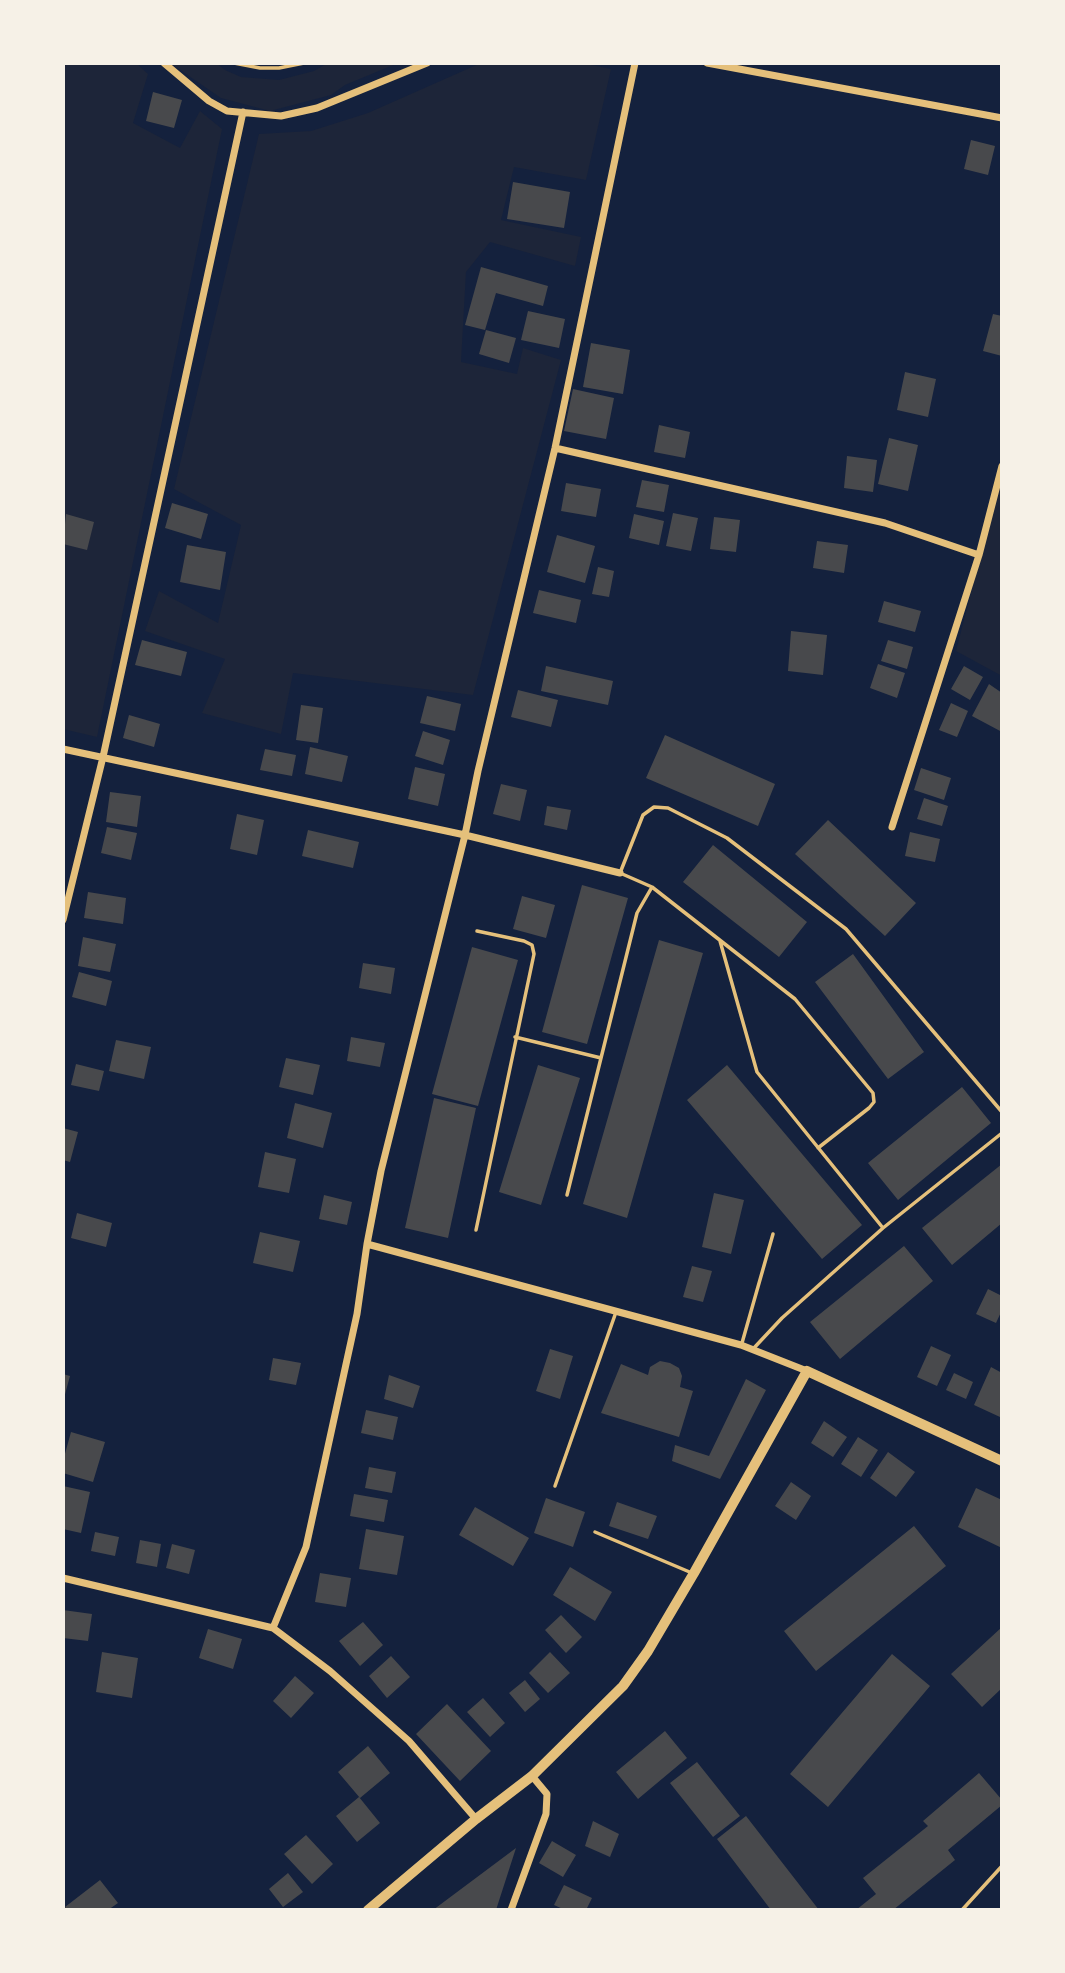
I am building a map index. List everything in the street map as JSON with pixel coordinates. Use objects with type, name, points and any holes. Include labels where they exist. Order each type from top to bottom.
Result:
[{"type":"street","points":[[164,63],[209,101],[227,111],[281,116],[317,108],[427,63]]},
{"type":"street","points":[[273,1628],[306,1547],[357,1314],[367,1244],[382,1171],[465,835],[555,449],[635,63]]},
{"type":"street","points":[[707,63],[1002,118]]},
{"type":"street","points":[[63,920],[66,891],[103,757],[243,112]]},
{"type":"street","points":[[555,449],[885,523],[979,555]]},
{"type":"street","points":[[892,827],[979,555],[1002,466]]},
{"type":"street","points":[[63,749],[465,835],[620,873]]},
{"type":"street","points":[[367,1244],[741,1345],[807,1371],[1002,1461]]},
{"type":"street","points":[[368,1910],[476,1819],[532,1776],[623,1686],[648,1651],[694,1573],[807,1371]]},
{"type":"street","points":[[63,1578],[273,1628],[330,1671],[409,1741],[476,1819]]},
{"type":"street","points":[[512,1910],[546,1814],[547,1794],[532,1776]]},
{"type":"lane","points":[[818,1148],[869,1108],[874,1102],[873,1093],[795,999],[652,887],[620,873],[643,815],[654,807],[668,808],[727,838],[846,929],[1002,1112]]},
{"type":"lane","points":[[567,1195],[637,913],[652,887]]},
{"type":"lane","points":[[476,1230],[534,954],[532,945],[524,941],[477,931]]},
{"type":"lane","points":[[719,939],[757,1072],[883,1228]]},
{"type":"lane","points":[[516,1037],[601,1058]]},
{"type":"lane","points":[[752,1350],[782,1318],[883,1228],[1002,1133]]},
{"type":"lane","points":[[741,1345],[773,1234]]},
{"type":"lane","points":[[555,1486],[616,1312]]},
{"type":"lane","points":[[595,1532],[694,1573]]},
{"type":"lane","points":[[962,1910],[1002,1866]]},
{"type":"path","points":[[234,63],[260,68],[279,68],[304,63]]},
{"type":"shaded area","points":[[63,63],[136,63],[148,74],[133,123],[180,148],[200,111],[222,129],[97,737],[63,729]]},
{"type":"shaded area","points":[[170,63],[216,63],[241,77],[279,80],[314,71],[328,63],[398,63],[345,85],[331,95],[270,111],[221,98]]},
{"type":"shaded area","points":[[481,63],[582,63],[611,69],[586,180],[514,167],[501,220],[581,237],[575,266],[490,242],[466,272],[461,362],[517,374],[523,348],[561,360],[473,695],[293,673],[281,734],[202,713],[225,659],[145,631],[159,591],[218,623],[241,525],[174,489],[259,134],[311,131],[368,113]]},
{"type":"shaded area","points":[[1002,473],[1002,676],[956,651]]},
{"type":"building","points":[[153,92],[182,100],[174,128],[146,121]]},
{"type":"building","points":[[971,140],[995,146],[988,175],[964,169]]},
{"type":"building","points":[[513,182],[570,192],[564,228],[507,219]]},
{"type":"building","points":[[481,267],[548,286],[543,306],[496,293],[485,330],[465,325]]},
{"type":"building","points":[[528,311],[565,319],[559,348],[521,340]]},
{"type":"building","points":[[993,314],[1002,316],[1002,356],[983,351]]},
{"type":"building","points":[[486,330],[516,338],[509,363],[479,354]]},
{"type":"building","points":[[591,343],[630,350],[623,394],[583,387]]},
{"type":"building","points":[[905,372],[936,379],[928,417],[897,410]]},
{"type":"building","points":[[573,389],[614,398],[606,439],[564,431]]},
{"type":"building","points":[[659,425],[690,432],[685,458],[654,452]]},
{"type":"building","points":[[889,438],[918,445],[908,491],[878,484]]},
{"type":"building","points":[[847,456],[877,460],[873,492],[844,488]]},
{"type":"building","points":[[642,480],[669,485],[664,512],[636,507]]},
{"type":"building","points":[[566,483],[601,489],[596,517],[561,511]]},
{"type":"building","points":[[172,503],[208,514],[201,539],[165,528]]},
{"type":"building","points":[[673,513],[698,518],[691,551],[666,546]]},
{"type":"building","points":[[66,514],[94,522],[87,550],[63,544]]},
{"type":"building","points":[[634,514],[664,521],[659,545],[629,538]]},
{"type":"building","points":[[714,517],[740,520],[736,552],[710,549]]},
{"type":"building","points":[[557,535],[595,546],[585,583],[547,572]]},
{"type":"building","points":[[817,541],[848,545],[844,573],[813,568]]},
{"type":"building","points":[[187,545],[226,552],[220,590],[180,582]]},
{"type":"building","points":[[598,567],[614,571],[609,597],[592,594]]},
{"type":"building","points":[[539,590],[581,600],[576,623],[533,613]]},
{"type":"building","points":[[884,601],[921,611],[915,632],[878,622]]},
{"type":"building","points":[[791,631],[827,635],[823,675],[788,671]]},
{"type":"building","points":[[142,640],[187,652],[181,676],[135,665]]},
{"type":"building","points":[[888,640],[913,647],[907,669],[881,661]]},
{"type":"building","points":[[878,664],[905,673],[897,698],[870,688]]},
{"type":"building","points":[[546,666],[613,681],[608,705],[541,691]]},
{"type":"building","points":[[964,666],[983,677],[970,700],[951,689]]},
{"type":"building","points":[[989,684],[1002,693],[1002,732],[972,716]]},
{"type":"building","points":[[518,690],[558,700],[551,727],[511,717]]},
{"type":"building","points":[[427,696],[461,704],[455,731],[420,723]]},
{"type":"building","points":[[951,703],[968,711],[957,737],[939,730]]},
{"type":"building","points":[[301,705],[323,708],[318,743],[296,740]]},
{"type":"building","points":[[129,715],[160,724],[154,747],[123,738]]},
{"type":"building","points":[[423,731],[450,740],[443,765],[415,756]]},
{"type":"building","points":[[665,735],[775,784],[758,826],[646,778]]},
{"type":"building","points":[[310,747],[348,756],[342,782],[305,774]]},
{"type":"building","points":[[265,749],[296,755],[292,776],[260,770]]},
{"type":"building","points":[[415,767],[445,774],[438,806],[408,799]]},
{"type":"building","points":[[921,768],[951,778],[944,800],[914,790]]},
{"type":"building","points":[[501,784],[527,790],[520,821],[493,814]]},
{"type":"building","points":[[110,792],[141,796],[137,827],[106,822]]},
{"type":"building","points":[[924,798],[948,806],[942,826],[917,819]]},
{"type":"building","points":[[547,806],[571,810],[567,830],[544,825]]},
{"type":"building","points":[[237,814],[264,820],[257,855],[230,849]]},
{"type":"building","points":[[828,820],[916,903],[885,936],[795,854]]},
{"type":"building","points":[[107,827],[137,833],[131,860],[101,853]]},
{"type":"building","points":[[308,830],[359,842],[353,868],[302,856]]},
{"type":"building","points":[[910,832],[940,839],[935,862],[905,856]]},
{"type":"building","points":[[713,845],[807,922],[779,957],[683,882]]},
{"type":"building","points":[[582,885],[628,898],[587,1044],[542,1032]]},
{"type":"building","points":[[88,892],[126,898],[123,924],[84,918]]},
{"type":"building","points":[[522,896],[555,905],[546,938],[513,929]]},
{"type":"building","points":[[83,937],[116,944],[110,972],[78,966]]},
{"type":"building","points":[[659,940],[703,953],[627,1218],[583,1204]]},
{"type":"building","points":[[472,947],[518,960],[478,1106],[432,1094]]},
{"type":"building","points":[[853,954],[924,1052],[888,1079],[815,982]]},
{"type":"building","points":[[363,963],[395,968],[391,994],[359,988]]},
{"type":"building","points":[[79,972],[112,981],[106,1006],[72,997]]},
{"type":"building","points":[[351,1037],[385,1043],[380,1067],[347,1061]]},
{"type":"building","points":[[116,1040],[151,1047],[144,1079],[109,1071]]},
{"type":"building","points":[[286,1058],[320,1065],[313,1095],[279,1087]]},
{"type":"building","points":[[76,1064],[104,1071],[99,1091],[71,1085]]},
{"type":"building","points":[[538,1065],[580,1078],[541,1205],[499,1192]]},
{"type":"building","points":[[727,1065],[862,1225],[822,1259],[687,1100]]},
{"type":"building","points":[[962,1087],[991,1123],[898,1200],[868,1163]]},
{"type":"building","points":[[434,1098],[476,1108],[448,1238],[405,1228]]},
{"type":"building","points":[[295,1103],[332,1113],[323,1148],[287,1138]]},
{"type":"building","points":[[63,1128],[78,1132],[70,1162],[63,1160]]},
{"type":"building","points":[[265,1152],[296,1159],[289,1193],[258,1187]]},
{"type":"building","points":[[1002,1164],[1002,1223],[952,1265],[922,1228]]},
{"type":"building","points":[[714,1193],[744,1200],[731,1254],[702,1247]]},
{"type":"building","points":[[324,1195],[352,1202],[347,1225],[319,1219]]},
{"type":"building","points":[[77,1213],[112,1223],[106,1247],[71,1238]]},
{"type":"building","points":[[260,1232],[300,1241],[293,1272],[253,1263]]},
{"type":"building","points":[[904,1246],[933,1281],[840,1359],[810,1322]]},
{"type":"building","points":[[692,1266],[712,1271],[703,1302],[683,1297]]},
{"type":"building","points":[[988,1289],[1002,1296],[1002,1310],[996,1323],[976,1314]]},
{"type":"building","points":[[931,1346],[951,1355],[937,1386],[917,1377]]},
{"type":"building","points":[[550,1349],[573,1356],[560,1399],[536,1391]]},
{"type":"building","points":[[273,1358],[301,1363],[296,1385],[269,1380]]},
{"type":"building","points":[[660,1361],[679,1368],[682,1376],[680,1387],[693,1391],[679,1437],[601,1413],[621,1364],[648,1375],[650,1367]]},
{"type":"building","points":[[991,1367],[1002,1373],[1000,1417],[974,1405]]},
{"type":"building","points":[[954,1373],[973,1382],[966,1399],[946,1390]]},
{"type":"building","points":[[63,1374],[70,1376],[64,1398],[63,1398]]},
{"type":"building","points":[[389,1375],[420,1386],[413,1408],[384,1399]]},
{"type":"building","points":[[746,1379],[766,1390],[720,1479],[672,1461],[675,1445],[709,1456]]},
{"type":"building","points":[[366,1410],[398,1417],[393,1440],[361,1433]]},
{"type":"building","points":[[824,1421],[847,1437],[833,1457],[811,1443]]},
{"type":"building","points":[[71,1432],[105,1442],[93,1482],[63,1473],[63,1461]]},
{"type":"building","points":[[858,1437],[878,1450],[861,1477],[841,1464]]},
{"type":"building","points":[[888,1452],[915,1472],[896,1497],[870,1478]]},
{"type":"building","points":[[369,1467],[396,1472],[392,1493],[365,1488]]},
{"type":"building","points":[[791,1482],[811,1496],[796,1520],[775,1506]]},
{"type":"building","points":[[63,1486],[90,1492],[81,1533],[63,1529]]},
{"type":"building","points":[[976,1488],[1002,1500],[1002,1548],[958,1527]]},
{"type":"building","points":[[354,1494],[388,1500],[384,1522],[350,1516]]},
{"type":"building","points":[[546,1498],[585,1512],[573,1547],[534,1533]]},
{"type":"building","points":[[617,1502],[657,1516],[648,1539],[609,1526]]},
{"type":"building","points":[[475,1507],[529,1538],[513,1566],[459,1535]]},
{"type":"building","points":[[914,1526],[946,1566],[816,1671],[784,1631]]},
{"type":"building","points":[[366,1529],[404,1536],[397,1575],[359,1569]]},
{"type":"building","points":[[95,1532],[119,1537],[115,1556],[91,1551]]},
{"type":"building","points":[[140,1540],[161,1544],[157,1567],[136,1563]]},
{"type":"building","points":[[172,1544],[195,1550],[189,1574],[166,1568]]},
{"type":"building","points":[[570,1567],[612,1592],[595,1621],[553,1595]]},
{"type":"building","points":[[320,1573],[351,1578],[346,1607],[315,1602]]},
{"type":"building","points":[[63,1610],[92,1614],[88,1641],[63,1638]]},
{"type":"building","points":[[561,1615],[582,1637],[566,1653],[545,1630]]},
{"type":"building","points":[[363,1622],[383,1645],[360,1666],[339,1641]]},
{"type":"building","points":[[1002,1627],[1002,1688],[982,1707],[951,1674]]},
{"type":"building","points":[[208,1629],[242,1639],[233,1669],[199,1658]]},
{"type":"building","points":[[102,1652],[138,1658],[132,1698],[96,1692]]},
{"type":"building","points":[[550,1652],[570,1673],[548,1693],[529,1673]]},
{"type":"building","points":[[892,1654],[930,1686],[828,1807],[790,1774]]},
{"type":"building","points":[[391,1656],[410,1677],[387,1698],[369,1676]]},
{"type":"building","points":[[295,1676],[314,1693],[291,1718],[273,1701]]},
{"type":"building","points":[[525,1680],[540,1699],[525,1712],[509,1693]]},
{"type":"building","points":[[483,1698],[505,1723],[490,1737],[467,1712]]},
{"type":"building","points":[[447,1704],[491,1751],[460,1781],[416,1734]]},
{"type":"building","points":[[665,1731],[687,1758],[638,1799],[616,1772]]},
{"type":"building","points":[[368,1746],[390,1773],[360,1798],[338,1772]]},
{"type":"building","points":[[697,1762],[740,1816],[713,1837],[670,1783]]},
{"type":"building","points":[[979,1773],[1002,1800],[1002,1805],[948,1850],[955,1860],[893,1910],[856,1910],[876,1894],[863,1878],[928,1826],[923,1821]]},
{"type":"building","points":[[359,1797],[380,1823],[357,1842],[336,1816]]},
{"type":"building","points":[[746,1816],[819,1910],[771,1910],[717,1839]]},
{"type":"building","points":[[593,1821],[619,1834],[610,1857],[585,1846]]},
{"type":"building","points":[[306,1835],[333,1864],[312,1884],[284,1854]]},
{"type":"building","points":[[552,1841],[576,1855],[563,1877],[539,1863]]},
{"type":"building","points":[[516,1848],[496,1910],[433,1910]]},
{"type":"building","points":[[288,1873],[303,1892],[283,1907],[269,1889]]},
{"type":"building","points":[[100,1880],[118,1903],[108,1910],[67,1910],[65,1907]]},
{"type":"building","points":[[564,1885],[592,1898],[586,1910],[565,1910],[554,1905]]}]
